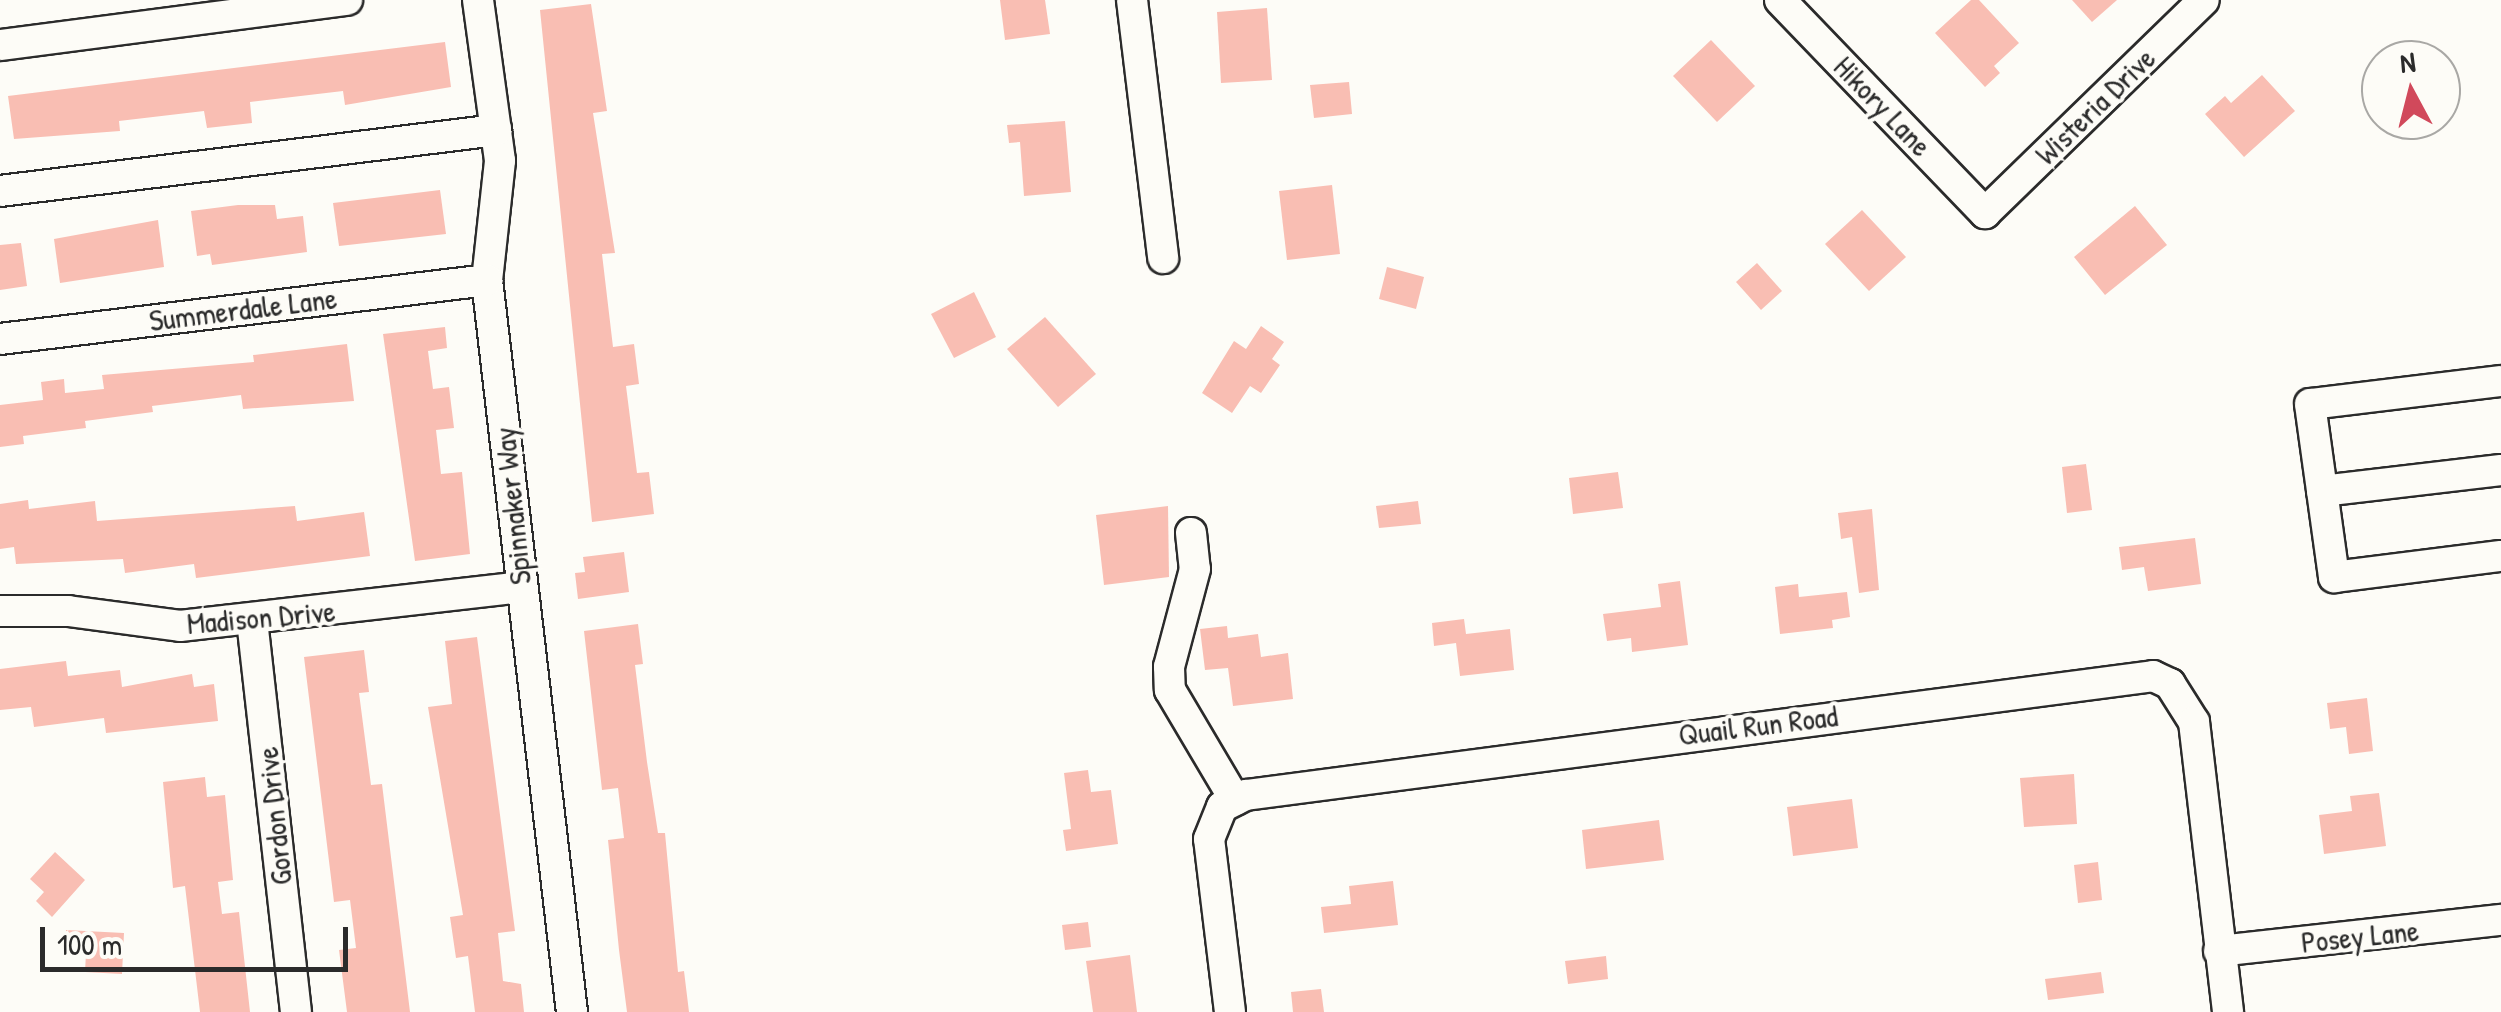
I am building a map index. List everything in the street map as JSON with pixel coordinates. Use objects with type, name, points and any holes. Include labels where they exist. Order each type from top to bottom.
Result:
[{"type":"street","points":[[0,45],[347,0]]},
{"type":"street","name":"Spinnaker Way","points":[[478,0],[500,161],[487,280],[572,1012]]},
{"type":"street","points":[[1132,0],[1164,258]]},
{"type":"street","name":"Hikory Lane","points":[[1780,0],[1986,213]]},
{"type":"street","name":"Wisteria Drive","points":[[1986,213],[2204,0]]},
{"type":"street","points":[[0,191],[496,130]]},
{"type":"street","name":"Summerdale Lane","points":[[0,339],[487,280]]},
{"type":"street","points":[[2501,380],[2310,404],[2334,577],[2501,556]]},
{"type":"street","points":[[2322,491],[2501,470]]},
{"type":"street","points":[[1192,533],[1195,568],[1169,667],[1170,690],[1236,800],[1222,807],[1209,838],[1230,1012]]},
{"type":"street","name":"Madison Drive","points":[[0,611],[68,611],[180,626],[521,587]]},
{"type":"street","name":"Gordon Drive","points":[[252,620],[296,1012]]},
{"type":"street","name":"Quail Run Road","points":[[1236,800],[1273,788],[2153,676],[2170,684],[2194,722],[2228,1012]]},
{"type":"street","name":"Posey Lane","points":[[2220,951],[2501,920]]},
{"type":"building","points":[[1000,0],[1045,0],[1050,34],[1005,40]]},
{"type":"building","points":[[1971,0],[1979,0],[2019,43],[1994,66],[2000,73],[1985,87],[1935,33]]},
{"type":"building","points":[[2072,0],[2117,0],[2092,22]]},
{"type":"building","points":[[591,4],[607,111],[593,113],[615,253],[602,254],[613,347],[634,344],[639,384],[626,386],[637,473],[649,472],[654,514],[592,522],[540,10]]},
{"type":"building","points":[[1267,8],[1272,80],[1221,83],[1217,12]]},
{"type":"building","points":[[1711,40],[1755,86],[1717,122],[1673,76]]},
{"type":"building","points":[[445,42],[451,87],[345,105],[343,91],[250,102],[252,123],[207,128],[204,111],[119,121],[120,131],[14,139],[8,96]]},
{"type":"building","points":[[2262,75],[2295,111],[2244,157],[2205,114],[2225,96],[2231,103]]},
{"type":"building","points":[[1349,82],[1352,114],[1314,118],[1310,85]]},
{"type":"building","points":[[1065,121],[1071,192],[1024,196],[1020,142],[1009,143],[1007,125]]},
{"type":"building","points":[[1332,185],[1340,254],[1287,260],[1279,191]]},
{"type":"building","points":[[440,190],[446,234],[339,246],[333,203]]},
{"type":"building","points":[[275,205],[277,219],[303,216],[307,252],[212,265],[210,254],[197,256],[191,211]]},
{"type":"building","points":[[2135,206],[2167,245],[2105,295],[2074,257]]},
{"type":"building","points":[[1862,210],[1906,257],[1869,291],[1825,244]]},
{"type":"building","points":[[158,220],[164,267],[60,283],[54,239]]},
{"type":"building","points":[[21,243],[27,286],[0,290],[0,245]]},
{"type":"building","points":[[1757,263],[1782,291],[1761,310],[1736,282]]},
{"type":"building","points":[[1387,267],[1424,277],[1416,309],[1379,299]]},
{"type":"building","points":[[974,292],[996,337],[954,358],[931,314]]},
{"type":"building","points":[[1045,317],[1096,374],[1058,407],[1007,349]]},
{"type":"building","points":[[1261,326],[1284,342],[1272,359],[1280,365],[1261,393],[1250,386],[1232,413],[1202,393],[1234,341],[1246,349]]},
{"type":"building","points":[[445,327],[447,348],[428,351],[433,389],[449,387],[454,428],[436,430],[441,474],[462,472],[470,554],[415,561],[383,334]]},
{"type":"building","points":[[347,344],[354,401],[243,409],[241,395],[152,406],[153,412],[85,421],[86,428],[23,436],[24,444],[0,447],[0,405],[43,400],[41,382],[64,379],[65,393],[104,389],[102,375],[254,362],[253,355]]},
{"type":"building","points":[[2086,464],[2092,510],[2067,513],[2062,467]]},
{"type":"building","points":[[1618,472],[1623,508],[1573,514],[1569,478]]},
{"type":"building","points":[[28,500],[29,509],[95,501],[97,521],[295,506],[297,521],[364,512],[370,556],[196,578],[194,564],[125,573],[123,559],[16,564],[14,547],[0,549],[0,504]]},
{"type":"building","points":[[1418,501],[1421,524],[1379,528],[1376,506]]},
{"type":"building","points":[[1168,506],[1169,577],[1104,585],[1096,515]]},
{"type":"building","points":[[1872,509],[1879,590],[1859,593],[1852,537],[1841,539],[1838,513]]},
{"type":"building","points":[[2195,538],[2201,584],[2148,591],[2144,567],[2122,570],[2119,547]]},
{"type":"building","points":[[624,552],[629,592],[578,599],[575,573],[585,572],[583,557]]},
{"type":"building","points":[[1680,581],[1688,645],[1632,652],[1631,638],[1607,641],[1603,614],[1661,607],[1658,584]]},
{"type":"building","points":[[1798,584],[1799,597],[1847,592],[1850,617],[1832,620],[1833,628],[1780,634],[1775,587]]},
{"type":"building","points":[[1464,619],[1466,634],[1510,629],[1514,670],[1460,676],[1456,643],[1434,646],[1432,623]]},
{"type":"building","points":[[638,624],[643,664],[635,665],[647,762],[658,833],[665,833],[678,972],[684,971],[689,1012],[627,1012],[608,840],[624,838],[618,788],[602,790],[584,631]]},
{"type":"building","points":[[1227,626],[1228,638],[1258,634],[1261,657],[1288,653],[1293,699],[1233,706],[1228,668],[1205,670],[1200,629]]},
{"type":"building","points":[[477,637],[515,931],[498,933],[503,981],[521,984],[524,1012],[475,1012],[468,956],[456,958],[450,917],[463,915],[428,707],[452,704],[445,641]]},
{"type":"building","points":[[364,650],[369,692],[359,693],[371,785],[382,784],[410,1012],[347,1012],[339,950],[356,948],[350,900],[334,902],[304,657]]},
{"type":"building","points":[[66,661],[68,676],[120,670],[122,687],[192,674],[194,687],[214,684],[218,721],[106,733],[104,718],[34,727],[31,707],[0,710],[0,669]]},
{"type":"building","points":[[2367,698],[2373,751],[2349,754],[2346,727],[2330,729],[2327,703]]},
{"type":"building","points":[[1088,770],[1091,792],[1111,790],[1118,844],[1066,851],[1063,830],[1071,829],[1064,773]]},
{"type":"building","points":[[2074,774],[2077,824],[2024,827],[2020,778]]},
{"type":"building","points":[[205,777],[207,797],[225,795],[233,880],[218,882],[222,914],[239,912],[250,1012],[200,1012],[185,886],[173,888],[163,782]]},
{"type":"building","points":[[2379,793],[2386,846],[2324,854],[2319,815],[2352,811],[2350,796]]},
{"type":"building","points":[[1852,799],[1858,848],[1793,856],[1787,807]]},
{"type":"building","points":[[1659,820],[1664,860],[1586,869],[1582,830]]},
{"type":"building","points":[[55,852],[85,880],[52,917],[36,901],[44,892],[30,879]]},
{"type":"building","points":[[2098,862],[2102,900],[2078,903],[2074,865]]},
{"type":"building","points":[[1393,881],[1398,925],[1324,933],[1321,907],[1351,904],[1349,886]]},
{"type":"building","points":[[1088,922],[1091,947],[1065,950],[1062,925]]},
{"type":"building","points":[[66,930],[124,933],[122,974],[85,972],[86,953],[65,952]]},
{"type":"building","points":[[1130,955],[1137,1012],[1093,1012],[1086,961]]},
{"type":"building","points":[[1606,956],[1608,979],[1568,984],[1565,961]]},
{"type":"building","points":[[2101,972],[2104,993],[2048,1000],[2045,979]]},
{"type":"building","points":[[1321,989],[1324,1012],[1293,1012],[1291,992]]}]
